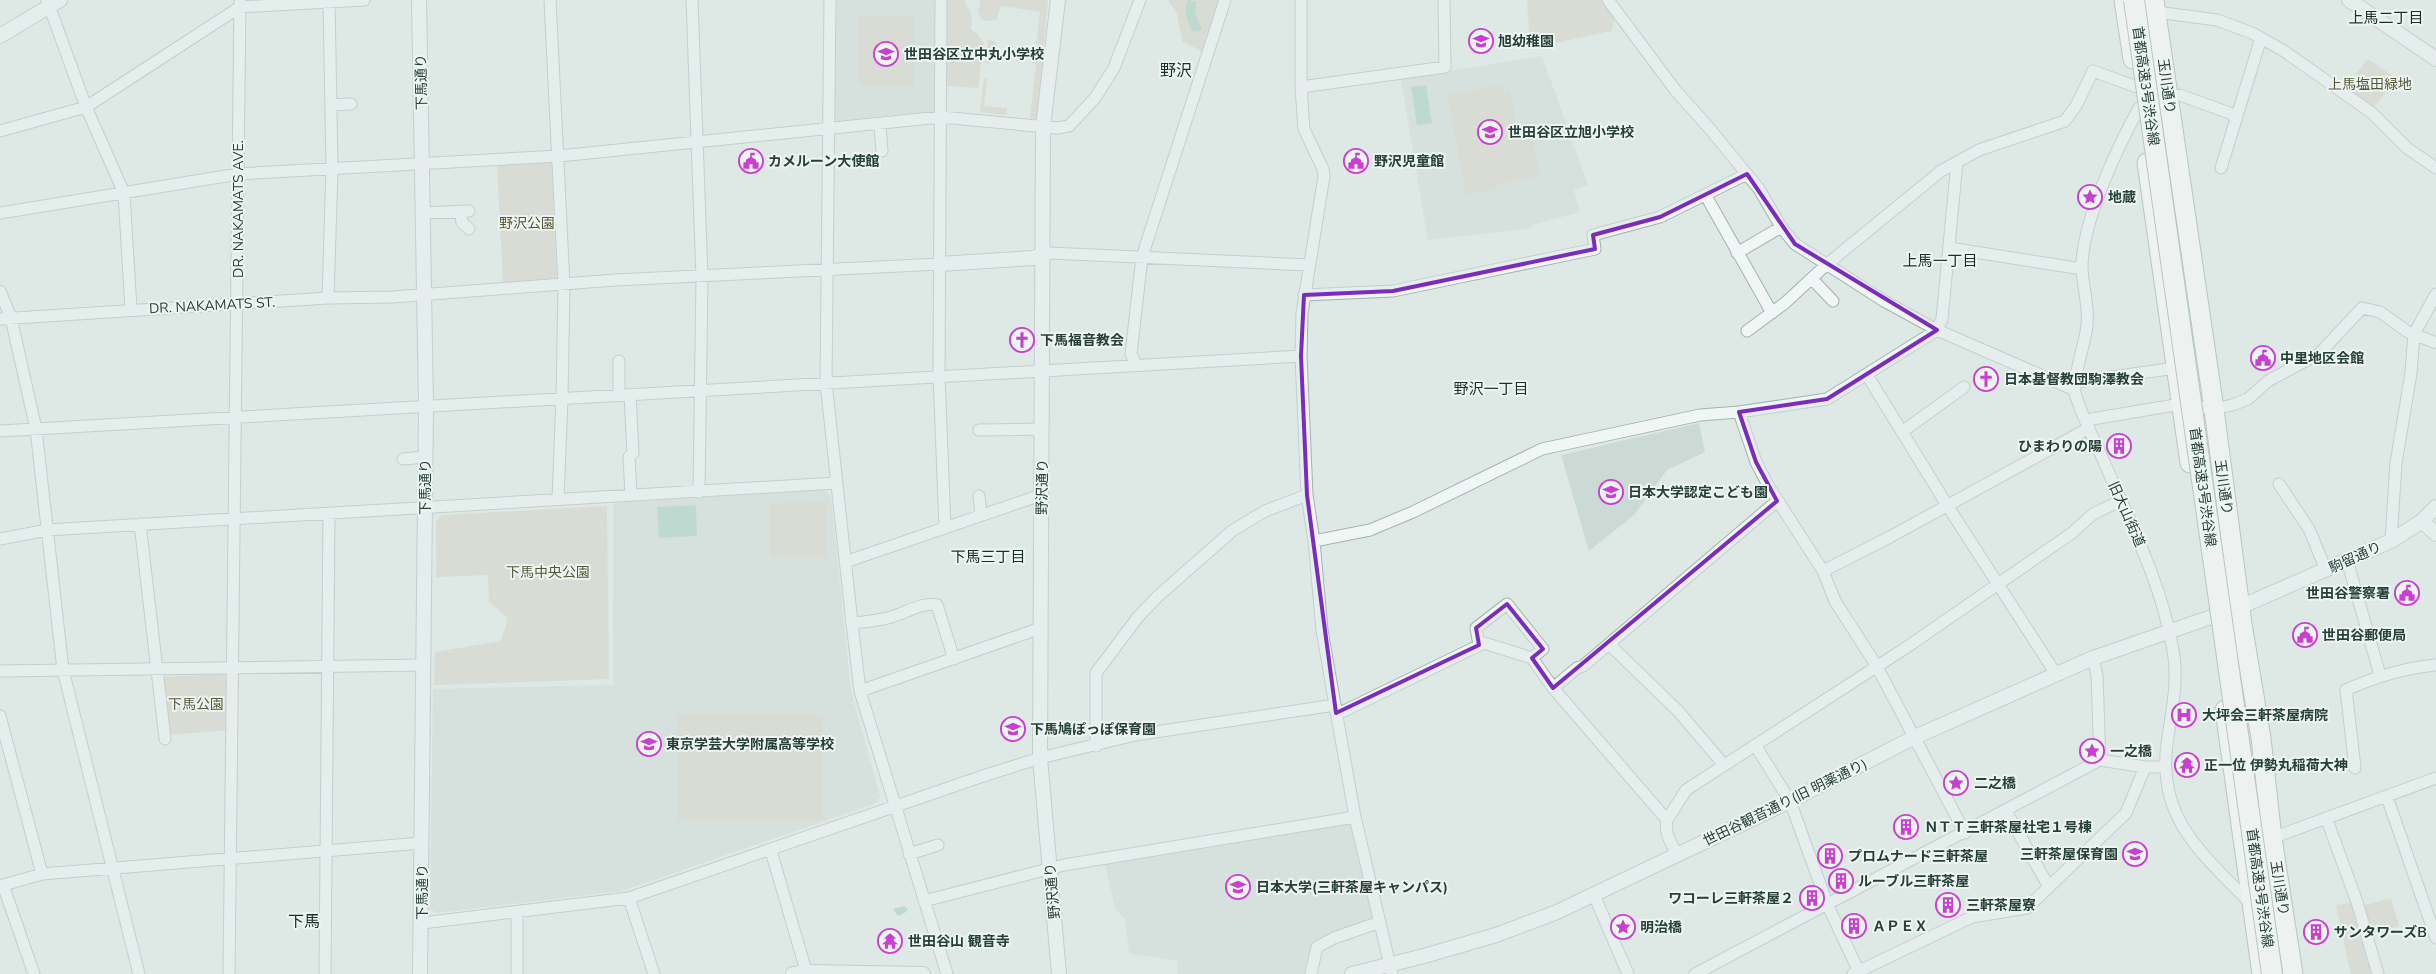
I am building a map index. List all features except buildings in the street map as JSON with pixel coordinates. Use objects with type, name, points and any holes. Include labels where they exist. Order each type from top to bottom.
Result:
[{"type":"highway","points":[[2124,0],[2213,617],[2262,974]]},
{"type":"highway","name":"首都高速3号渋谷線","points":[[2134,0],[2272,974]]},
{"type":"highway","name":"首都高速3号渋谷線","points":[[2153,4],[2285,974]]},
{"type":"highway","name":"玉川通り","points":[[2153,4],[2214,409],[2240,607],[2262,738],[2272,838],[2293,974]]},
{"type":"street","points":[[0,130],[86,107],[240,4],[364,0]]},
{"type":"street","name":"下馬通り","points":[[420,0],[426,406],[420,974]]},
{"type":"street","points":[[550,0],[564,285],[558,499]]},
{"type":"street","points":[[692,0],[702,277],[699,492]]},
{"type":"street","points":[[830,0],[826,383],[860,691],[947,974]]},
{"type":"street","points":[[942,0],[939,376],[945,527]]},
{"type":"street","name":"野沢通り","points":[[1058,0],[1043,126],[1040,758],[1059,974]]},
{"type":"street","points":[[0,213],[238,174],[559,156],[941,117],[1057,128],[1069,126],[1095,98],[1114,68],[1140,0]]},
{"type":"street","points":[[1136,365],[1131,354],[1142,257],[1225,0]]},
{"type":"street","points":[[1302,0],[1301,87],[1304,129],[1323,169],[1323,188],[1304,295],[1301,356],[1307,495],[1314,541],[1322,630],[1335,709],[1355,817],[1390,970]]},
{"type":"street","points":[[1301,87],[1445,66],[1444,0]]},
{"type":"street","points":[[1608,0],[1672,86],[1759,189],[1781,227],[1795,244],[1826,266],[1884,302],[1936,330],[2075,386],[2176,368]]},
{"type":"street","points":[[2349,0],[2436,59]]},
{"type":"street","points":[[328,298],[332,169],[329,1]]},
{"type":"street","points":[[0,36],[52,2],[86,107],[124,193],[131,309]]},
{"type":"street","name":"DR. NAKAMATS AVE.","points":[[229,974],[240,4]]},
{"type":"street","points":[[2153,4],[2217,20],[2261,38],[2372,112],[2407,148],[2436,168]]},
{"type":"street","points":[[2221,168],[2261,38]]},
{"type":"street","points":[[1747,331],[1772,314],[1826,266],[1927,182],[1957,162],[1979,150],[2064,121],[2076,106],[2092,70],[2137,87]]},
{"type":"street","points":[[2180,95],[2232,114],[2235,118]]},
{"type":"street","points":[[331,105],[351,104]]},
{"type":"street","points":[[2075,386],[2087,325],[2082,269],[2087,237],[2110,165],[2139,108]]},
{"type":"street","points":[[880,124],[882,151]]},
{"type":"street","points":[[1314,541],[1370,530],[1395,520],[1542,449],[1700,415],[1739,412],[1827,399],[1936,330],[1942,319],[1957,162]]},
{"type":"street","points":[[1304,295],[1393,292],[1595,249],[1593,235],[1660,217],[1706,196],[1746,174]]},
{"type":"street","points":[[1706,196],[1772,314]]},
{"type":"street","points":[[423,213],[464,211],[462,222],[469,229]]},
{"type":"street","points":[[1737,253],[1781,227]]},
{"type":"street","points":[[1949,248],[2082,269]]},
{"type":"street","points":[[940,264],[1033,258],[1054,253],[1309,265]]},
{"type":"street","name":"DR. NAKAMATS ST.","points":[[6,318],[131,309],[940,264]]},
{"type":"street","points":[[1812,278],[1833,301]]},
{"type":"street","points":[[0,291],[36,429],[63,670],[139,974]]},
{"type":"street","points":[[2391,541],[2396,463],[2411,373],[2414,334],[2436,294]]},
{"type":"street","points":[[1823,571],[1947,505],[2087,424],[2181,404],[2214,409],[2248,399],[2268,381],[2320,353],[2362,308],[2380,312],[2414,334],[2436,343]]},
{"type":"street","points":[[0,431],[1301,356]]},
{"type":"street","points":[[619,362],[633,453],[629,457],[631,495]]},
{"type":"street","points":[[1867,375],[1947,505],[2056,674]]},
{"type":"street","name":"旧大山街道","points":[[2075,386],[2087,424],[2120,501],[2141,543],[2174,651],[2173,707],[2165,767],[2177,819],[2186,835],[2251,904]]},
{"type":"street","points":[[1902,432],[1964,387]]},
{"type":"street","points":[[1739,412],[1756,462],[1777,501],[1823,571],[1839,608],[1876,666],[1966,833]]},
{"type":"street","points":[[979,430],[1042,429]]},
{"type":"street","points":[[403,459],[425,457]]},
{"type":"street","points":[[0,539],[47,530],[836,483]]},
{"type":"street","points":[[2279,484],[2309,529],[2326,570]]},
{"type":"street","points":[[845,562],[1041,495]]},
{"type":"street","points":[[1096,746],[1096,673],[1138,617],[1157,597],[1232,531],[1265,511],[1307,495]]},
{"type":"street","points":[[979,496],[981,515]]},
{"type":"street","points":[[1553,688],[1577,668],[1583,666],[1777,501]]},
{"type":"street","points":[[1677,854],[1667,835],[1666,826],[1667,820],[1686,790],[1999,583],[2072,533],[2093,514],[2120,501]]},
{"type":"street","name":"駒留通り","points":[[2213,617],[2391,541],[2422,521],[2436,507]]},
{"type":"street","points":[[325,974],[329,513]]},
{"type":"street","points":[[2422,521],[2436,534]]},
{"type":"street","points":[[140,524],[165,739]]},
{"type":"street","points":[[2347,560],[2380,675]]},
{"type":"street","points":[[852,623],[873,622],[928,604],[937,605],[954,659]]},
{"type":"street","points":[[1479,645],[1476,628],[1507,604],[1543,649],[1532,658]]},
{"type":"street","name":"世田谷観音通り(旧 明薬通り)","points":[[1352,974],[1390,970],[1496,935],[1594,895],[1790,801],[1915,737],[2093,658],[2169,630],[2213,617]]},
{"type":"street","points":[[860,691],[1041,628]]},
{"type":"street","points":[[422,923],[630,898],[1040,758],[1096,746],[1135,735],[1169,729],[1335,709],[1436,668],[1484,643],[1532,658],[1553,688],[1667,820]]},
{"type":"street","points":[[1609,644],[1679,712],[1724,765]]},
{"type":"street","points":[[2093,658],[2097,676],[2100,760]]},
{"type":"street","points":[[0,671],[424,665]]},
{"type":"street","points":[[2355,768],[2346,690],[2380,675],[2416,667],[2436,665]]},
{"type":"street","points":[[0,716],[42,874]]},
{"type":"street","points":[[1755,746],[1790,801],[1828,906],[1858,973],[1972,917],[2027,908],[2126,814],[2145,768]]},
{"type":"street","points":[[1695,974],[1828,906],[2100,760],[2145,768],[2165,767]]},
{"type":"street","points":[[2272,838],[2327,820],[2436,778]]},
{"type":"street","points":[[2387,797],[2436,938]]},
{"type":"street","points":[[2006,811],[2048,887]]},
{"type":"street","points":[[924,901],[1050,868],[1355,817]]},
{"type":"street","points":[[2327,820],[2357,902],[2378,974]]},
{"type":"street","points":[[34,974],[2,885],[42,874],[422,843]]},
{"type":"street","points":[[909,854],[938,845]]},
{"type":"street","points":[[771,851],[802,973],[923,974]]},
{"type":"street","points":[[1594,895],[1628,974]]},
{"type":"street","points":[[630,898],[654,974]]},
{"type":"street","points":[[517,913],[517,974]]},
{"type":"street","points":[[1311,974],[1317,947],[1334,938],[1380,922]]},
{"type":"highlighted area","points":[[1747,174],[1795,244],[1937,330],[1827,399],[1739,412],[1756,462],[1777,501],[1553,688],[1532,658],[1543,649],[1507,604],[1476,628],[1479,645],[1336,713],[1307,495],[1301,356],[1304,295],[1393,291],[1595,249],[1593,235],[1660,217]]},
{"type":"shaded area","name":"世田谷区立中丸小学校","points":[[837,0],[936,0],[937,108],[933,112],[837,121],[834,118]]},
{"type":"shaded area","points":[[1188,0],[1197,2],[1195,12],[1202,29],[1198,32],[1191,30],[1188,22],[1186,11]]},
{"type":"shaded area","name":"世田谷区立旭小学校","points":[[1542,56],[1588,185],[1574,190],[1580,212],[1532,225],[1532,228],[1428,240],[1401,79]]},
{"type":"shaded area","points":[[1426,85],[1432,123],[1417,125],[1411,87]]},
{"type":"shaded area","name":"日本大学認定こども園","points":[[1699,423],[1705,452],[1667,470],[1634,515],[1589,551],[1561,455]]},
{"type":"shaded area","name":"東京学芸大学附属高等学校","points":[[825,489],[831,497],[851,691],[880,796],[876,803],[622,891],[437,913],[430,909],[433,689],[613,685],[613,503]]},
{"type":"shaded area","points":[[696,505],[697,536],[659,538],[657,507]]},
{"type":"shaded area","name":"日本大学(三軒茶屋キャンパス)","points":[[1350,824],[1374,921],[1314,947],[1309,974],[1178,974],[1177,961],[1129,953],[1125,919],[1115,909],[1105,864]]},
{"type":"shaded area","points":[[904,906],[908,909],[898,916],[893,909]]},
{"type":"green space","points":[[947,0],[964,0],[972,16],[971,30],[977,33],[984,44],[978,88],[945,86]]},
{"type":"green space","points":[[980,0],[1048,0],[1044,45],[1036,44],[1040,12],[1001,6],[996,20],[983,21],[978,12]]},
{"type":"green space","points":[[1168,0],[1223,0],[1205,53],[1182,41],[1177,14]]},
{"type":"green space","points":[[1527,0],[1604,0],[1615,15],[1612,31],[1530,48]]},
{"type":"green space","points":[[914,15],[914,86],[859,86],[859,16]]},
{"type":"green space","points":[[988,40],[996,42],[995,51],[999,52],[998,59],[991,58],[990,64],[985,63]]},
{"type":"green space","points":[[1033,51],[1044,53],[1036,119],[1030,118],[1036,64],[1032,63]]},
{"type":"green space","name":"上馬塩田緑地","points":[[2368,59],[2397,79],[2372,109],[2343,89]]},
{"type":"green space","points":[[984,79],[987,79],[984,106],[1007,108],[1006,115],[980,112]]},
{"type":"green space","points":[[1501,85],[1502,91],[1510,90],[1517,128],[1531,126],[1540,176],[1497,184],[1498,189],[1466,195],[1447,95]]},
{"type":"green space","name":"野沢公園","points":[[552,162],[557,280],[503,283],[497,165]]},
{"type":"green space","points":[[827,502],[827,557],[770,557],[770,503]]},
{"type":"green space","name":"下馬中央公園","points":[[607,506],[609,679],[434,685],[435,652],[501,641],[508,618],[489,602],[488,575],[436,577],[436,521],[442,515]]},
{"type":"green space","name":"下馬公園","points":[[224,674],[228,678],[230,730],[167,735],[159,677]]},
{"type":"green space","points":[[677,714],[823,714],[823,821],[677,821]]},
{"type":"green space","points":[[2391,898],[2399,926],[2366,935],[2376,974],[2351,974],[2336,905],[2357,902],[2358,907]]},
{"type":"place","name":"旭幼稚園","points":[[1481,41]]},
{"type":"place","name":"世田谷区立中丸小学校","points":[[886,54]]},
{"type":"place","name":"世田谷区立旭小学校","points":[[1490,132]]},
{"type":"place","name":"カメルーン大使館","points":[[751,161]]},
{"type":"place","name":"野沢児童館","points":[[1356,161]]},
{"type":"place","name":"地蔵","points":[[2090,197]]},
{"type":"place","name":"下馬福音教会","points":[[1022,340]]},
{"type":"place","name":"中里地区会館","points":[[2263,358]]},
{"type":"place","name":"日本基督教団駒澤教会","points":[[1986,379]]},
{"type":"place","name":"ひまわりの陽","points":[[2119,446]]},
{"type":"place","name":"日本大学認定こども園","points":[[1611,492]]},
{"type":"place","name":"世田谷警察署","points":[[2407,593]]},
{"type":"place","name":"世田谷郵便局","points":[[2305,635]]},
{"type":"place","name":"大坪会三軒茶屋病院","points":[[2184,715]]},
{"type":"place","name":"下馬鳩ぽっぽ保育園","points":[[1013,729]]},
{"type":"place","name":"東京学芸大学附属高等学校","points":[[649,744]]},
{"type":"place","name":"一之橋","points":[[2092,751]]},
{"type":"place","name":"正一位 伊勢丸稲荷大神","points":[[2187,765]]},
{"type":"place","name":"二之橋","points":[[1956,783]]},
{"type":"place","name":"ＮＴＴ三軒茶屋社宅１号棟","points":[[1906,827]]},
{"type":"place","name":"三軒茶屋保育園","points":[[2135,854]]},
{"type":"place","name":"プロムナード三軒茶屋","points":[[1830,856]]},
{"type":"place","name":"ルーブル三軒茶屋","points":[[1841,881]]},
{"type":"place","name":"日本大学(三軒茶屋キャンパス)","points":[[1238,887]]},
{"type":"place","name":"ワコーレ三軒茶屋２","points":[[1812,898]]},
{"type":"place","name":"三軒茶屋寮","points":[[1948,905]]},
{"type":"place","name":"ＡＰＥＸ","points":[[1854,926]]},
{"type":"place","name":"明治橋","points":[[1623,927]]},
{"type":"place","name":"サンタワーズB","points":[[2316,932]]},
{"type":"place","name":"世田谷山 観音寺","points":[[890,941]]},
{"type":"district","name":"上馬二丁目","points":[[2386,18]]},
{"type":"district","name":"野沢","points":[[1176,70]]},
{"type":"district","name":"上馬一丁目","points":[[1940,261]]},
{"type":"district","name":"野沢一丁目","points":[[1491,389]]},
{"type":"district","name":"下馬三丁目","points":[[988,557]]},
{"type":"district","name":"下馬","points":[[304,921]]}]
